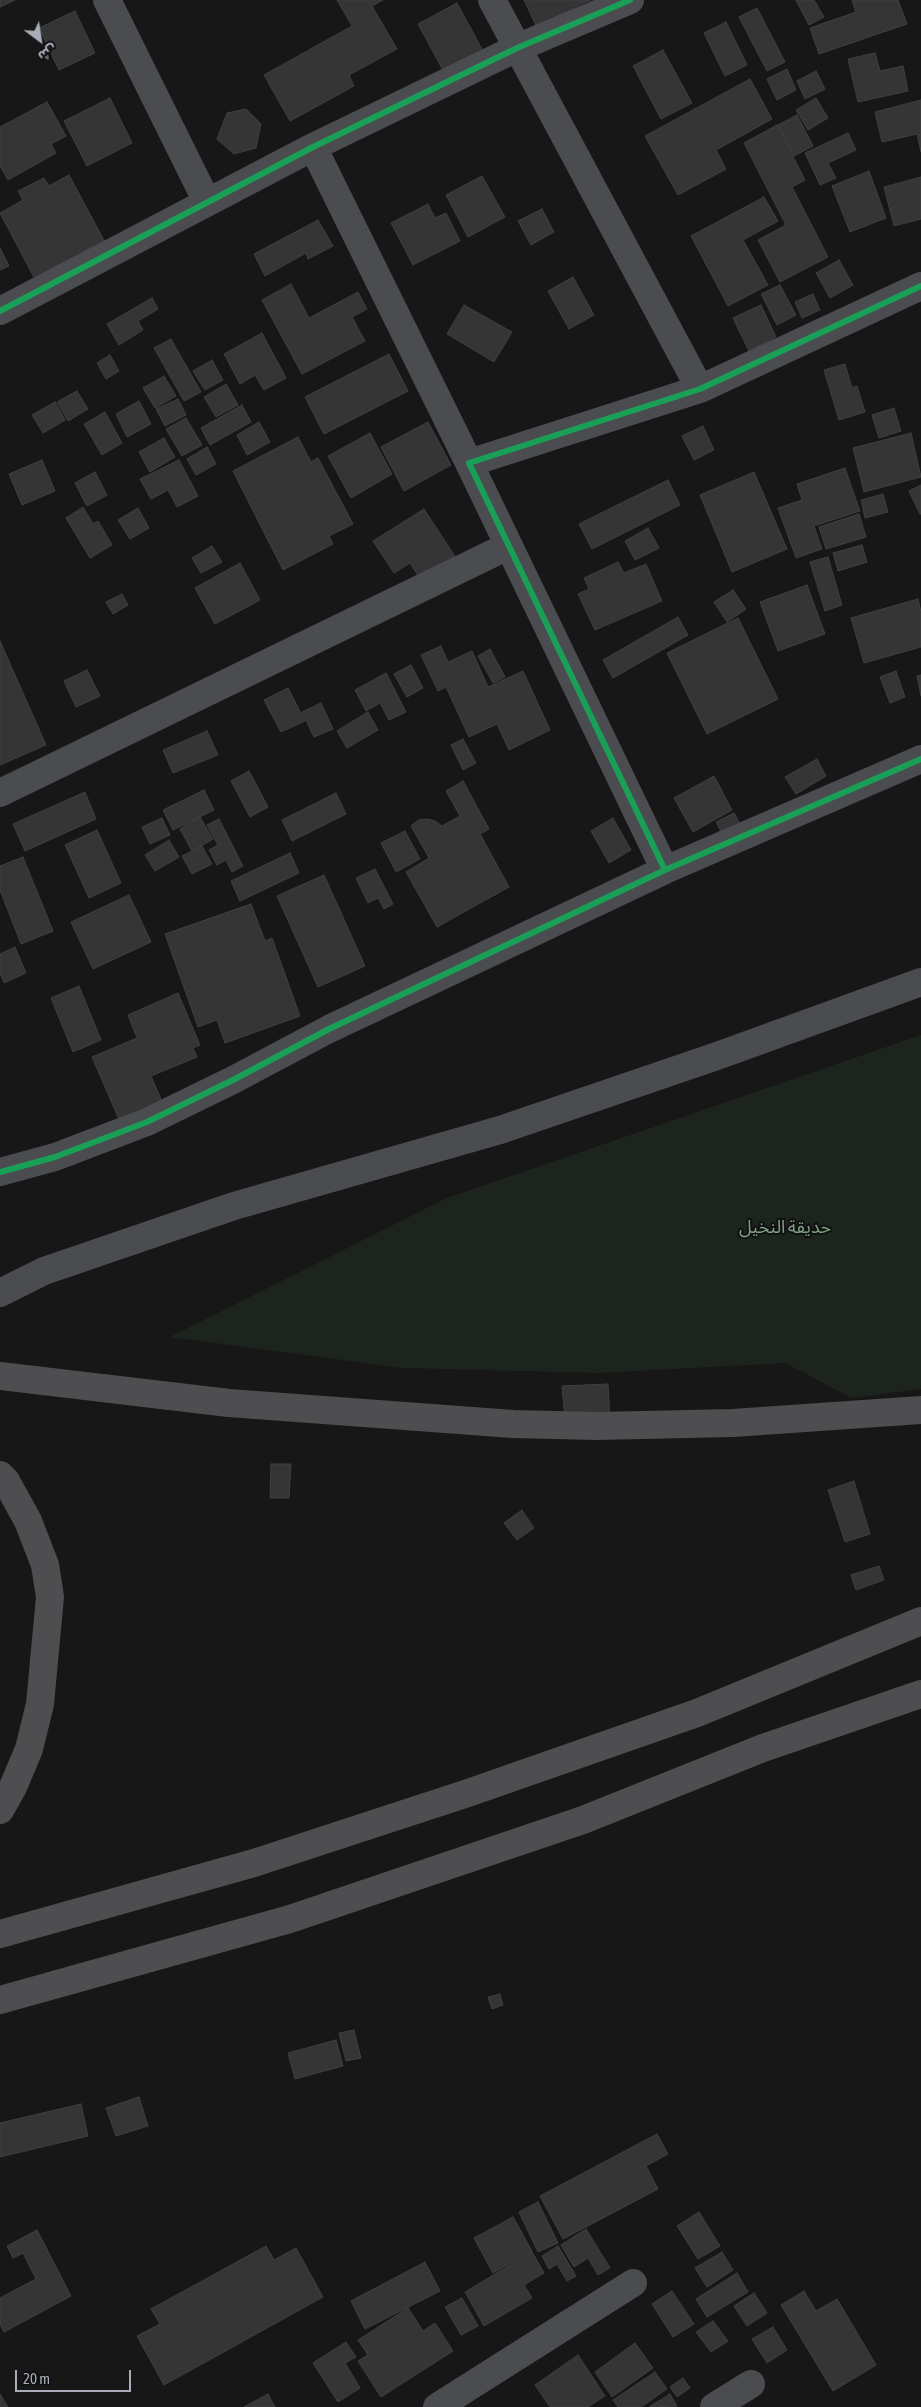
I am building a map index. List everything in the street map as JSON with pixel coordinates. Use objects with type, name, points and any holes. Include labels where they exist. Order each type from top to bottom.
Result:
[{"type":"highway","points":[[0,1376],[228,1403],[514,1424],[597,1426],[733,1423],[921,1410]]},
{"type":"highway","points":[[0,1475],[6,1481],[28,1521],[46,1565],[50,1598],[40,1704],[29,1748],[13,1787],[0,1810]]},
{"type":"highway","points":[[0,1934],[254,1863],[468,1793],[697,1713],[921,1621]]},
{"type":"highway","points":[[0,2000],[299,1916],[583,1820],[763,1748],[921,1694]]},
{"type":"street","points":[[107,0],[207,202]]},
{"type":"street","points":[[492,0],[700,389]]},
{"type":"street","points":[[0,311],[313,148],[517,48],[630,0]]},
{"type":"street","points":[[313,148],[469,462],[665,870]]},
{"type":"street","points":[[469,462],[700,389],[921,286]]},
{"type":"street","points":[[0,792],[508,546]]},
{"type":"street","points":[[0,1172],[55,1157],[147,1122],[233,1080],[329,1029],[665,870],[921,759]]},
{"type":"street","points":[[0,1293],[44,1271],[225,1209],[500,1130],[716,1056],[921,982]]},
{"type":"street","points":[[437,2407],[633,2283]]},
{"type":"street","points":[[714,2407],[751,2384]]},
{"type":"green space","name":"حديقة النخيل","points":[[921,1035],[921,1389],[852,1398],[785,1363],[599,1373],[403,1368],[170,1337],[447,1198]]},
{"type":"building","points":[[0,0],[15,0],[0,7]]},
{"type":"building","points":[[337,0],[383,0],[372,6],[397,49],[349,75],[354,86],[290,121],[264,75],[352,26]]},
{"type":"building","points":[[524,0],[591,0],[573,8],[577,16],[540,34]]},
{"type":"building","points":[[796,0],[814,0],[824,17],[809,25]]},
{"type":"building","points":[[852,0],[898,0],[907,24],[819,54],[810,28],[856,12]]},
{"type":"building","points":[[457,3],[483,51],[444,72],[418,24]]},
{"type":"building","points":[[757,8],[785,62],[767,71],[739,17]]},
{"type":"building","points":[[75,11],[95,53],[59,70],[39,28]]},
{"type":"building","points":[[726,22],[747,65],[725,76],[704,33]]},
{"type":"building","points":[[663,50],[692,103],[661,119],[633,66]]},
{"type":"building","points":[[875,53],[880,71],[903,66],[908,91],[858,102],[848,59]]},
{"type":"building","points":[[787,69],[796,90],[777,100],[767,79]]},
{"type":"building","points":[[816,71],[825,89],[805,99],[797,81]]},
{"type":"building","points":[[750,79],[772,119],[716,150],[726,169],[678,195],[645,136]]},
{"type":"building","points":[[110,98],[132,143],[87,166],[64,121]]},
{"type":"building","points":[[816,98],[828,118],[808,130],[796,110]]},
{"type":"building","points":[[921,100],[921,152],[917,134],[882,142],[875,112]]},
{"type":"building","points":[[47,102],[66,136],[51,144],[56,153],[8,180],[0,166],[0,127]]},
{"type":"building","points":[[246,109],[261,124],[256,148],[234,154],[217,139],[227,113]]},
{"type":"building","points":[[797,115],[813,146],[794,156],[778,125]]},
{"type":"building","points":[[777,125],[805,180],[792,187],[828,257],[780,282],[758,240],[786,225],[744,143]]},
{"type":"building","points":[[848,133],[856,150],[828,163],[836,178],[820,185],[805,153]]},
{"type":"building","points":[[869,171],[886,218],[850,232],[832,186]]},
{"type":"building","points":[[69,175],[106,244],[36,281],[0,213],[23,200],[18,191],[44,178],[49,186]]},
{"type":"building","points":[[482,176],[505,217],[468,237],[446,195]]},
{"type":"building","points":[[921,177],[921,219],[894,226],[884,187]]},
{"type":"building","points":[[764,197],[778,221],[743,240],[768,285],[728,306],[691,236]]},
{"type":"building","points":[[428,204],[435,218],[446,213],[460,241],[413,265],[391,223]]},
{"type":"building","points":[[542,209],[554,232],[531,245],[518,221]]},
{"type":"building","points":[[318,220],[333,246],[308,259],[306,253],[265,276],[254,254]]},
{"type":"building","points":[[0,248],[9,266],[0,270]]},
{"type":"building","points":[[839,260],[853,285],[830,298],[816,273]]},
{"type":"building","points":[[573,277],[594,315],[569,329],[548,291]]},
{"type":"building","points":[[291,284],[309,318],[358,292],[367,309],[352,317],[365,341],[302,374],[262,300]]},
{"type":"building","points":[[780,285],[796,315],[777,325],[761,294]]},
{"type":"building","points":[[813,294],[820,310],[802,318],[795,302]]},
{"type":"building","points":[[152,298],[158,309],[138,321],[143,330],[119,345],[107,324]]},
{"type":"building","points":[[464,305],[512,332],[494,362],[447,334]]},
{"type":"building","points":[[761,305],[776,337],[749,351],[733,318]]},
{"type":"building","points":[[262,333],[286,378],[264,390],[255,375],[240,384],[224,354]]},
{"type":"building","points":[[171,339],[201,392],[184,401],[154,348]]},
{"type":"building","points":[[389,354],[408,391],[324,434],[305,397]]},
{"type":"building","points":[[110,355],[119,371],[106,379],[97,363]]},
{"type":"building","points":[[212,360],[223,380],[205,390],[193,371]]},
{"type":"building","points":[[845,364],[852,388],[857,386],[865,412],[839,420],[824,370]]},
{"type":"building","points":[[164,376],[176,396],[155,408],[143,388]]},
{"type":"building","points":[[226,384],[238,405],[216,417],[204,397]]},
{"type":"building","points":[[77,391],[88,409],[68,421],[57,402]]},
{"type":"building","points":[[178,399],[186,415],[165,426],[156,409]]},
{"type":"building","points":[[139,401],[151,424],[127,437],[116,414]]},
{"type":"building","points":[[55,402],[65,420],[43,433],[32,415]]},
{"type":"building","points":[[242,405],[251,422],[210,445],[201,428]]},
{"type":"building","points":[[894,408],[901,431],[879,438],[872,415]]},
{"type":"building","points":[[105,412],[122,443],[102,455],[84,424]]},
{"type":"building","points":[[186,418],[202,445],[182,456],[166,429]]},
{"type":"building","points":[[259,422],[270,442],[247,455],[237,435]]},
{"type":"building","points":[[428,422],[451,465],[404,491],[381,447]]},
{"type":"building","points":[[703,426],[714,450],[694,460],[682,436]]},
{"type":"building","points":[[370,433],[392,474],[351,498],[328,456]]},
{"type":"building","points":[[911,433],[921,477],[864,492],[853,448]]},
{"type":"building","points":[[298,437],[311,462],[318,458],[353,524],[329,536],[333,544],[283,570],[233,471]]},
{"type":"building","points":[[164,438],[175,457],[150,472],[139,452]]},
{"type":"building","points":[[207,447],[216,464],[196,475],[187,459]]},
{"type":"building","points":[[42,460],[55,491],[22,505],[9,474]]},
{"type":"building","points":[[179,460],[198,496],[177,507],[168,490],[151,499],[140,479]]},
{"type":"building","points":[[845,468],[860,511],[814,526],[822,549],[796,558],[778,508],[802,500],[797,484]]},
{"type":"building","points":[[95,472],[107,495],[87,506],[75,483]]},
{"type":"building","points":[[754,472],[787,549],[732,572],[700,495]]},
{"type":"building","points":[[668,480],[680,505],[592,549],[579,524]]},
{"type":"building","points":[[921,485],[921,514],[920,514],[909,491]]},
{"type":"building","points":[[883,494],[888,512],[865,518],[861,500]]},
{"type":"building","points":[[83,507],[93,524],[98,521],[112,545],[90,558],[66,518]]},
{"type":"building","points":[[138,508],[149,528],[130,539],[118,520]]},
{"type":"building","points":[[424,509],[456,558],[421,580],[410,563],[394,573],[373,541]]},
{"type":"building","points":[[859,514],[866,537],[826,549],[819,527]]},
{"type":"building","points":[[648,528],[659,548],[635,560],[625,541]]},
{"type":"building","points":[[862,545],[867,562],[838,571],[833,553]]},
{"type":"building","points":[[212,546],[222,562],[201,573],[192,558]]},
{"type":"building","points":[[828,557],[842,605],[825,611],[810,562]]},
{"type":"building","points":[[618,562],[624,573],[646,564],[662,601],[595,630],[578,594],[589,589],[584,578]]},
{"type":"building","points":[[240,563],[260,600],[215,624],[195,588]]},
{"type":"building","points":[[807,585],[825,634],[778,651],[760,602]]},
{"type":"building","points":[[733,590],[746,609],[727,622],[714,602]]},
{"type":"building","points":[[122,594],[128,605],[113,614],[106,602]]},
{"type":"building","points":[[918,599],[921,612],[921,647],[864,663],[851,618]]},
{"type":"building","points":[[678,617],[688,635],[613,678],[603,660]]},
{"type":"building","points":[[738,618],[778,699],[707,734],[667,653]]},
{"type":"building","points":[[0,641],[46,745],[0,765]]},
{"type":"building","points":[[441,646],[448,662],[472,651],[488,687],[523,671],[550,730],[509,750],[497,724],[469,737],[446,687],[438,691],[421,655]]},
{"type":"building","points":[[490,649],[505,677],[493,683],[478,656]]},
{"type":"building","points":[[411,665],[423,688],[407,697],[394,674]]},
{"type":"building","points":[[87,670],[100,696],[76,707],[64,681]]},
{"type":"building","points":[[896,671],[905,697],[890,703],[880,677]]},
{"type":"building","points":[[386,673],[406,712],[389,720],[380,703],[366,711],[355,690]]},
{"type":"building","points":[[921,675],[921,696],[917,676]]},
{"type":"building","points":[[288,688],[305,721],[281,732],[264,700]]},
{"type":"building","points":[[321,703],[333,729],[314,737],[302,712]]},
{"type":"building","points":[[368,712],[378,730],[347,748],[337,731]]},
{"type":"building","points":[[207,731],[218,755],[173,773],[163,750]]},
{"type":"building","points":[[463,739],[476,763],[463,770],[451,745]]},
{"type":"building","points":[[817,759],[826,776],[796,794],[785,777]]},
{"type":"building","points":[[249,771],[268,807],[250,817],[231,781]]},
{"type":"building","points":[[714,776],[732,810],[693,832],[674,798]]},
{"type":"building","points":[[463,781],[489,829],[480,834],[509,887],[437,927],[406,872],[429,858],[411,826],[418,820],[428,819],[442,826],[460,816],[446,791]]},
{"type":"building","points":[[204,790],[214,810],[173,830],[163,810]]},
{"type":"building","points":[[85,792],[96,819],[25,851],[13,824]]},
{"type":"building","points":[[336,793],[346,814],[292,841],[282,820]]},
{"type":"building","points":[[734,813],[743,829],[725,839],[716,822]]},
{"type":"building","points":[[200,817],[213,839],[192,851],[180,829]]},
{"type":"building","points":[[162,818],[170,835],[150,844],[142,827]]},
{"type":"building","points":[[613,818],[631,850],[609,863],[591,831]]},
{"type":"building","points":[[219,819],[243,866],[232,872],[226,860],[217,865],[209,850],[218,845],[207,825]]},
{"type":"building","points":[[97,830],[121,883],[89,898],[65,845]]},
{"type":"building","points":[[405,831],[420,859],[396,872],[381,843]]},
{"type":"building","points":[[169,840],[179,857],[155,871],[145,855]]},
{"type":"building","points":[[202,846],[212,864],[192,874],[182,856]]},
{"type":"building","points":[[290,853],[299,873],[240,901],[231,881]]},
{"type":"building","points":[[23,857],[53,931],[21,944],[0,890],[0,866]]},
{"type":"building","points":[[375,869],[393,904],[384,909],[378,898],[368,903],[356,878]]},
{"type":"building","points":[[324,875],[365,966],[318,987],[277,896]]},
{"type":"building","points":[[129,895],[151,942],[93,969],[71,922]]},
{"type":"building","points":[[251,904],[265,941],[272,938],[300,1016],[225,1043],[217,1020],[198,1027],[165,934]]},
{"type":"building","points":[[15,947],[26,973],[4,983],[0,973],[0,954]]},
{"type":"building","points":[[79,986],[101,1040],[73,1052],[51,998]]},
{"type":"building","points":[[178,993],[200,1045],[193,1048],[197,1057],[151,1076],[164,1106],[121,1124],[92,1057],[137,1038],[128,1015]]},
{"type":"building","points":[[608,1384],[610,1418],[565,1420],[562,1386]]},
{"type":"building","points":[[271,1464],[291,1464],[289,1498],[270,1498]]},
{"type":"building","points":[[854,1481],[870,1534],[845,1542],[828,1490]]},
{"type":"building","points":[[522,1510],[534,1528],[517,1540],[504,1523]]},
{"type":"building","points":[[879,1566],[884,1580],[856,1590],[851,1575]]},
{"type":"building","points":[[500,1994],[503,2005],[492,2009],[488,1997]]},
{"type":"building","points":[[354,2030],[361,2058],[346,2061],[339,2033]]},
{"type":"building","points":[[336,2040],[343,2066],[295,2079],[288,2053]]},
{"type":"building","points":[[139,2097],[148,2126],[116,2136],[106,2108]]},
{"type":"building","points":[[81,2104],[88,2136],[0,2157],[0,2123]]},
{"type":"building","points":[[657,2134],[668,2154],[646,2166],[658,2189],[563,2239],[540,2196]]},
{"type":"building","points":[[538,2202],[558,2243],[538,2252],[519,2212]]},
{"type":"building","points":[[699,2212],[720,2246],[698,2259],[677,2226]]},
{"type":"building","points":[[513,2217],[532,2251],[493,2273],[474,2238]]},
{"type":"building","points":[[586,2229],[610,2268],[598,2275],[588,2258],[574,2267],[561,2245]]},
{"type":"building","points":[[37,2230],[71,2296],[4,2332],[0,2324],[0,2298],[36,2279],[23,2253],[13,2258],[7,2246]]},
{"type":"building","points":[[266,2246],[274,2260],[296,2248],[323,2297],[164,2385],[137,2336],[160,2324],[151,2309]]},
{"type":"building","points":[[558,2246],[576,2276],[567,2281],[557,2264],[549,2269],[542,2256]]},
{"type":"building","points":[[532,2252],[544,2273],[524,2285],[532,2298],[484,2326],[465,2292]]},
{"type":"building","points":[[722,2252],[733,2270],[707,2287],[695,2268]]},
{"type":"building","points":[[425,2262],[440,2291],[365,2329],[351,2301]]},
{"type":"building","points":[[737,2273],[748,2292],[707,2317],[696,2299]]},
{"type":"building","points":[[672,2291],[694,2324],[673,2337],[652,2304]]},
{"type":"building","points":[[804,2291],[816,2311],[837,2299],[876,2365],[833,2391],[781,2305]]},
{"type":"building","points":[[754,2293],[767,2313],[747,2326],[734,2306]]},
{"type":"building","points":[[462,2298],[478,2326],[461,2335],[445,2307]]},
{"type":"building","points":[[408,2308],[423,2331],[435,2323],[453,2351],[381,2397],[358,2361],[368,2355],[358,2340]]},
{"type":"building","points":[[713,2321],[728,2341],[711,2352],[696,2332]]},
{"type":"building","points":[[773,2327],[787,2350],[767,2363],[752,2339]]},
{"type":"building","points":[[346,2342],[356,2357],[345,2363],[360,2388],[338,2402],[313,2363]]},
{"type":"building","points":[[635,2343],[653,2368],[612,2397],[595,2372]]},
{"type":"building","points":[[578,2355],[605,2396],[588,2407],[550,2407],[535,2385]]},
{"type":"building","points":[[655,2372],[667,2389],[641,2407],[618,2407],[613,2400]]},
{"type":"building","points":[[683,2378],[690,2388],[677,2397],[670,2387]]},
{"type":"building","points":[[0,2394],[8,2407],[0,2407]]},
{"type":"building","points":[[268,2394],[275,2407],[244,2407]]},
{"type":"building","points":[[670,2394],[677,2406],[649,2407]]},
{"type":"cycle path","points":[[0,311],[313,147],[517,48],[630,0]]},
{"type":"cycle path","points":[[665,870],[469,463],[700,389],[921,286]]},
{"type":"cycle path","points":[[0,1172],[55,1157],[147,1122],[233,1080],[329,1029],[665,870],[921,759]]}]
